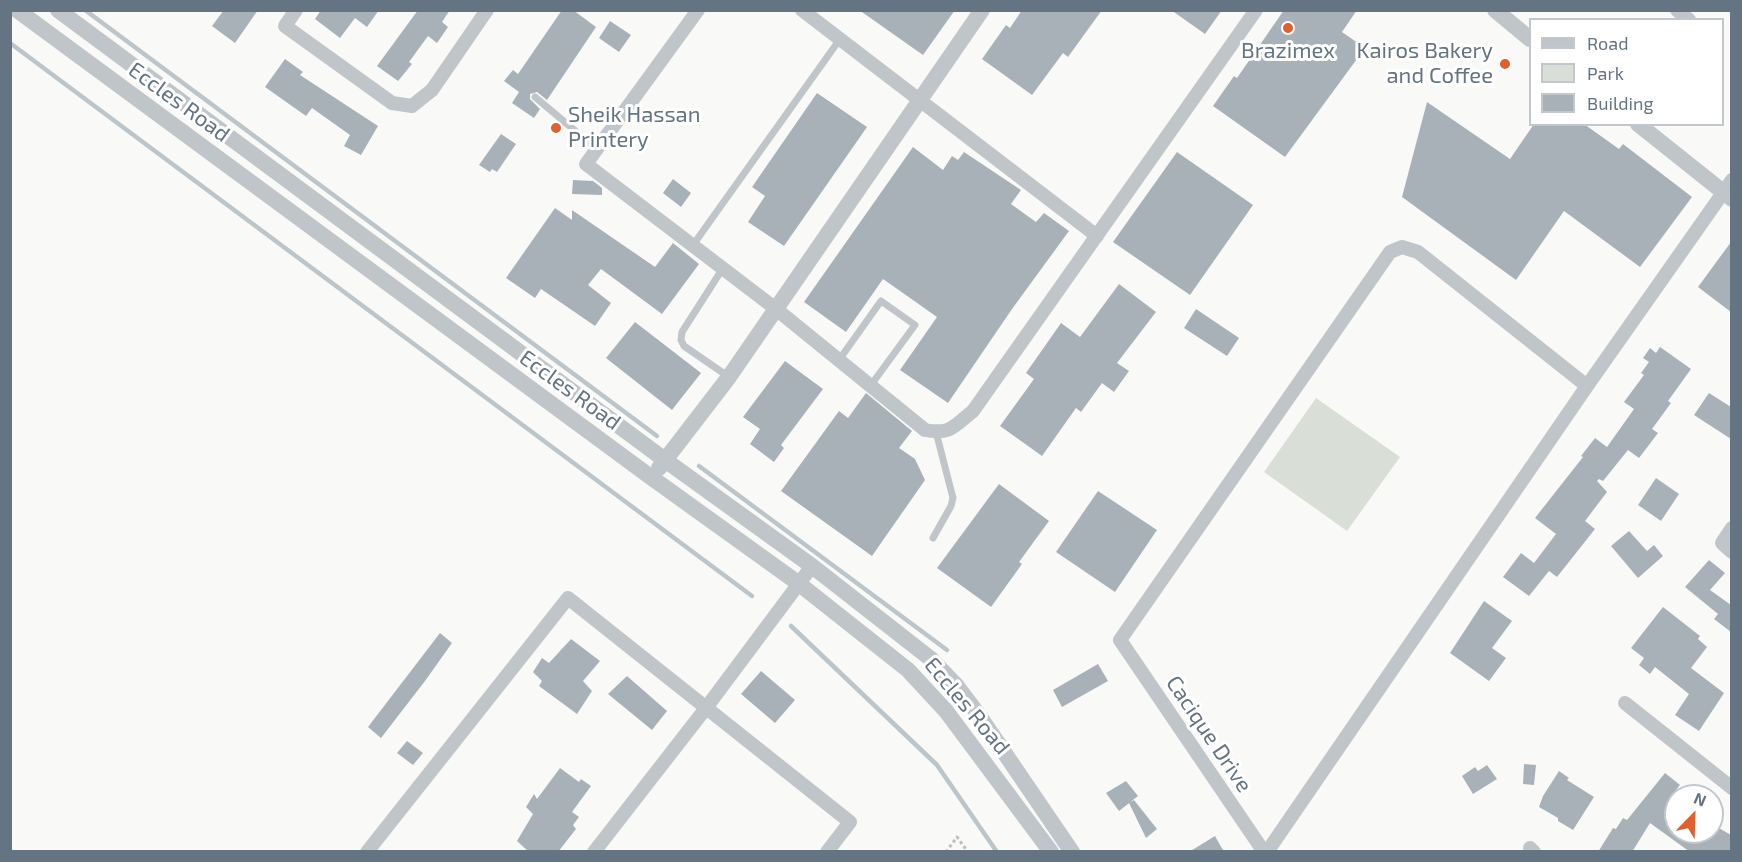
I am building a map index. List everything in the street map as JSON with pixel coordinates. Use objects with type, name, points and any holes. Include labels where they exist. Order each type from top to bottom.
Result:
[{"type":"street","name":"Eccles Road","points":[[17,10],[798,583],[908,670],[946,711],[1051,852]]},
{"type":"street","name":"Eccles Road","points":[[58,10],[665,460],[812,566],[931,658],[978,714],[1072,852]]},
{"type":"street","points":[[296,10],[285,26],[392,103],[412,106],[432,90],[487,10]]},
{"type":"street","points":[[698,10],[586,165],[776,309],[925,430],[936,432],[947,432],[973,411],[1256,10]]},
{"type":"street","points":[[802,10],[1096,236]]},
{"type":"street","points":[[652,478],[729,377],[982,10]]},
{"type":"street","points":[[1495,10],[1529,38]]},
{"type":"street","points":[[1265,852],[1587,386],[1729,191],[1641,126]]},
{"type":"street","name":"Cacique Drive","points":[[1265,852],[1120,640],[1390,252],[1402,247],[1418,252],[1587,386]]},
{"type":"street","points":[[1731,528],[1722,543],[1731,552]]},
{"type":"street","points":[[594,852],[812,566]]},
{"type":"street","points":[[367,852],[568,598],[850,822],[827,852]]},
{"type":"street","points":[[1625,703],[1731,788]]},
{"type":"lane","points":[[693,245],[840,39]]},
{"type":"lane","points":[[535,96],[598,150]]},
{"type":"lane","points":[[723,268],[682,332],[681,340],[684,346],[729,377]]},
{"type":"lane","points":[[839,360],[881,301],[915,325],[872,385]]},
{"type":"lane","points":[[933,538],[953,498],[936,432]]},
{"type":"path","points":[[946,852],[957,837],[968,852]]},
{"type":"green space","points":[[1316,398],[1400,457],[1347,531],[1264,472]]},
{"type":"building","points":[[224,10],[258,10],[235,43],[212,26]]},
{"type":"building","points":[[321,10],[379,10],[367,27],[355,18],[340,38],[315,19]]},
{"type":"building","points":[[418,10],[450,10],[442,22],[448,27],[437,43],[428,36],[409,62],[412,64],[398,81],[377,66]]},
{"type":"building","points":[[562,10],[573,10],[596,27],[547,100],[537,92],[530,94],[530,99],[540,109],[534,118],[512,103],[519,92],[504,81],[513,70],[518,74]]},
{"type":"building","points":[[859,10],[955,10],[923,55]]},
{"type":"building","points":[[1022,10],[1102,10],[1068,57],[1063,53],[1032,95],[982,59],[1006,25],[1010,28]]},
{"type":"building","points":[[1171,10],[1222,10],[1205,34]]},
{"type":"building","points":[[1284,10],[1357,10],[1342,32],[1365,48],[1285,157],[1213,106],[1234,76],[1237,78]]},
{"type":"building","points":[[610,21],[631,35],[619,52],[599,38]]},
{"type":"building","points":[[285,59],[303,72],[300,75],[378,126],[361,155],[344,146],[350,135],[312,108],[306,116],[265,87]]},
{"type":"building","points":[[817,93],[867,127],[784,246],[748,222],[765,196],[752,187]]},
{"type":"building","points":[[1427,102],[1510,159],[1533,126],[1587,126],[1619,149],[1623,144],[1692,197],[1640,267],[1564,211],[1516,280],[1402,197]]},
{"type":"building","points":[[501,134],[516,144],[497,172],[492,169],[490,172],[479,165]]},
{"type":"building","points":[[913,147],[943,170],[952,156],[958,160],[964,152],[1021,190],[1011,204],[1036,222],[1044,213],[1069,231],[948,403],[900,370],[937,317],[883,279],[846,332],[804,302]]},
{"type":"building","points":[[1177,152],[1253,205],[1190,295],[1113,242]]},
{"type":"building","points":[[673,179],[691,193],[681,207],[663,193]]},
{"type":"building","points":[[573,180],[593,181],[602,188],[602,195],[572,194]]},
{"type":"building","points":[[555,208],[572,220],[572,210],[655,267],[673,243],[699,264],[662,314],[601,269],[588,285],[611,303],[595,326],[541,289],[535,298],[506,278]]},
{"type":"building","points":[[1731,242],[1731,312],[1698,287]]},
{"type":"building","points":[[1119,284],[1156,312],[1117,363],[1129,371],[1114,392],[1102,383],[1081,412],[1076,408],[1042,456],[1000,426],[1034,379],[1026,373],[1061,323],[1080,337]]},
{"type":"building","points":[[1196,309],[1239,338],[1227,356],[1184,328]]},
{"type":"building","points":[[635,322],[701,373],[672,410],[606,358]]},
{"type":"building","points":[[1660,347],[1691,369],[1668,401],[1671,403],[1652,429],[1658,433],[1639,458],[1628,450],[1603,481],[1599,479],[1597,481],[1607,492],[1585,521],[1595,529],[1557,577],[1549,571],[1529,596],[1503,577],[1521,553],[1534,563],[1556,534],[1535,518],[1595,438],[1607,447],[1634,409],[1624,402],[1644,375],[1641,373],[1649,362],[1643,358],[1650,348],[1656,353]]},
{"type":"building","points":[[785,361],[823,389],[781,445],[784,448],[774,462],[750,444],[760,429],[743,417]]},
{"type":"building","points":[[866,393],[912,431],[899,448],[915,459],[925,480],[872,556],[781,491],[839,411],[848,418]]},
{"type":"building","points":[[1709,393],[1731,407],[1731,439],[1694,415]]},
{"type":"building","points":[[1656,478],[1679,494],[1661,521],[1638,505]]},
{"type":"building","points":[[999,484],[1049,521],[1019,562],[1022,564],[991,607],[937,568]]},
{"type":"building","points":[[1098,491],[1157,530],[1115,592],[1056,552]]},
{"type":"building","points":[[1629,531],[1647,551],[1654,545],[1663,556],[1638,578],[1611,546]]},
{"type":"building","points":[[1709,560],[1725,573],[1710,590],[1731,605],[1731,632],[1714,619],[1718,614],[1685,587]]},
{"type":"building","points":[[1484,601],[1512,621],[1492,648],[1506,658],[1489,681],[1450,653]]},
{"type":"building","points":[[1663,607],[1700,636],[1698,639],[1707,647],[1691,668],[1724,693],[1699,731],[1675,715],[1689,694],[1655,667],[1650,674],[1639,665],[1644,658],[1631,648]]},
{"type":"building","points":[[440,633],[452,643],[381,738],[368,727]]},
{"type":"building","points":[[571,639],[600,661],[583,681],[592,691],[577,714],[539,686],[542,681],[533,672],[542,658],[549,663]]},
{"type":"building","points":[[1098,664],[1108,681],[1062,707],[1053,690]]},
{"type":"building","points":[[761,671],[795,700],[775,723],[741,694]]},
{"type":"building","points":[[627,676],[667,711],[652,730],[608,694]]},
{"type":"building","points":[[407,741],[423,753],[413,765],[397,753]]},
{"type":"building","points":[[1524,764],[1536,765],[1534,785],[1523,784]]},
{"type":"building","points":[[1487,765],[1497,779],[1473,794],[1462,776],[1475,767],[1478,771]]},
{"type":"building","points":[[560,768],[579,782],[581,779],[591,786],[572,812],[579,817],[573,825],[576,829],[558,852],[529,852],[517,841],[533,814],[526,807],[534,794],[537,799]]},
{"type":"building","points":[[1559,771],[1569,778],[1567,780],[1594,797],[1573,830],[1539,807],[1543,796]]},
{"type":"building","points":[[1665,773],[1679,784],[1664,784],[1664,833],[1650,823],[1632,852],[1598,852],[1613,828],[1616,829],[1623,818],[1627,820]]},
{"type":"building","points":[[1126,781],[1138,796],[1119,811],[1106,793]]},
{"type":"building","points":[[1134,800],[1157,829],[1146,838],[1129,803]]},
{"type":"building","points":[[1724,831],[1731,835],[1731,852],[1690,852],[1679,844],[1724,844]]},
{"type":"building","points":[[1215,836],[1224,852],[1189,852]]},
{"type":"waterway","points":[[85,10],[657,436]]},
{"type":"waterway","points":[[10,43],[752,596]]},
{"type":"waterway","points":[[699,466],[947,650]]},
{"type":"waterway","points":[[791,626],[937,765],[997,852]]},
{"type":"place","name":"Brazimex","points":[[1288,28]]},
{"type":"place","name":"Kairos Bakery and Coffee","points":[[1505,64]]},
{"type":"place","name":"Sheik Hassan Printery","points":[[556,128]]}]
